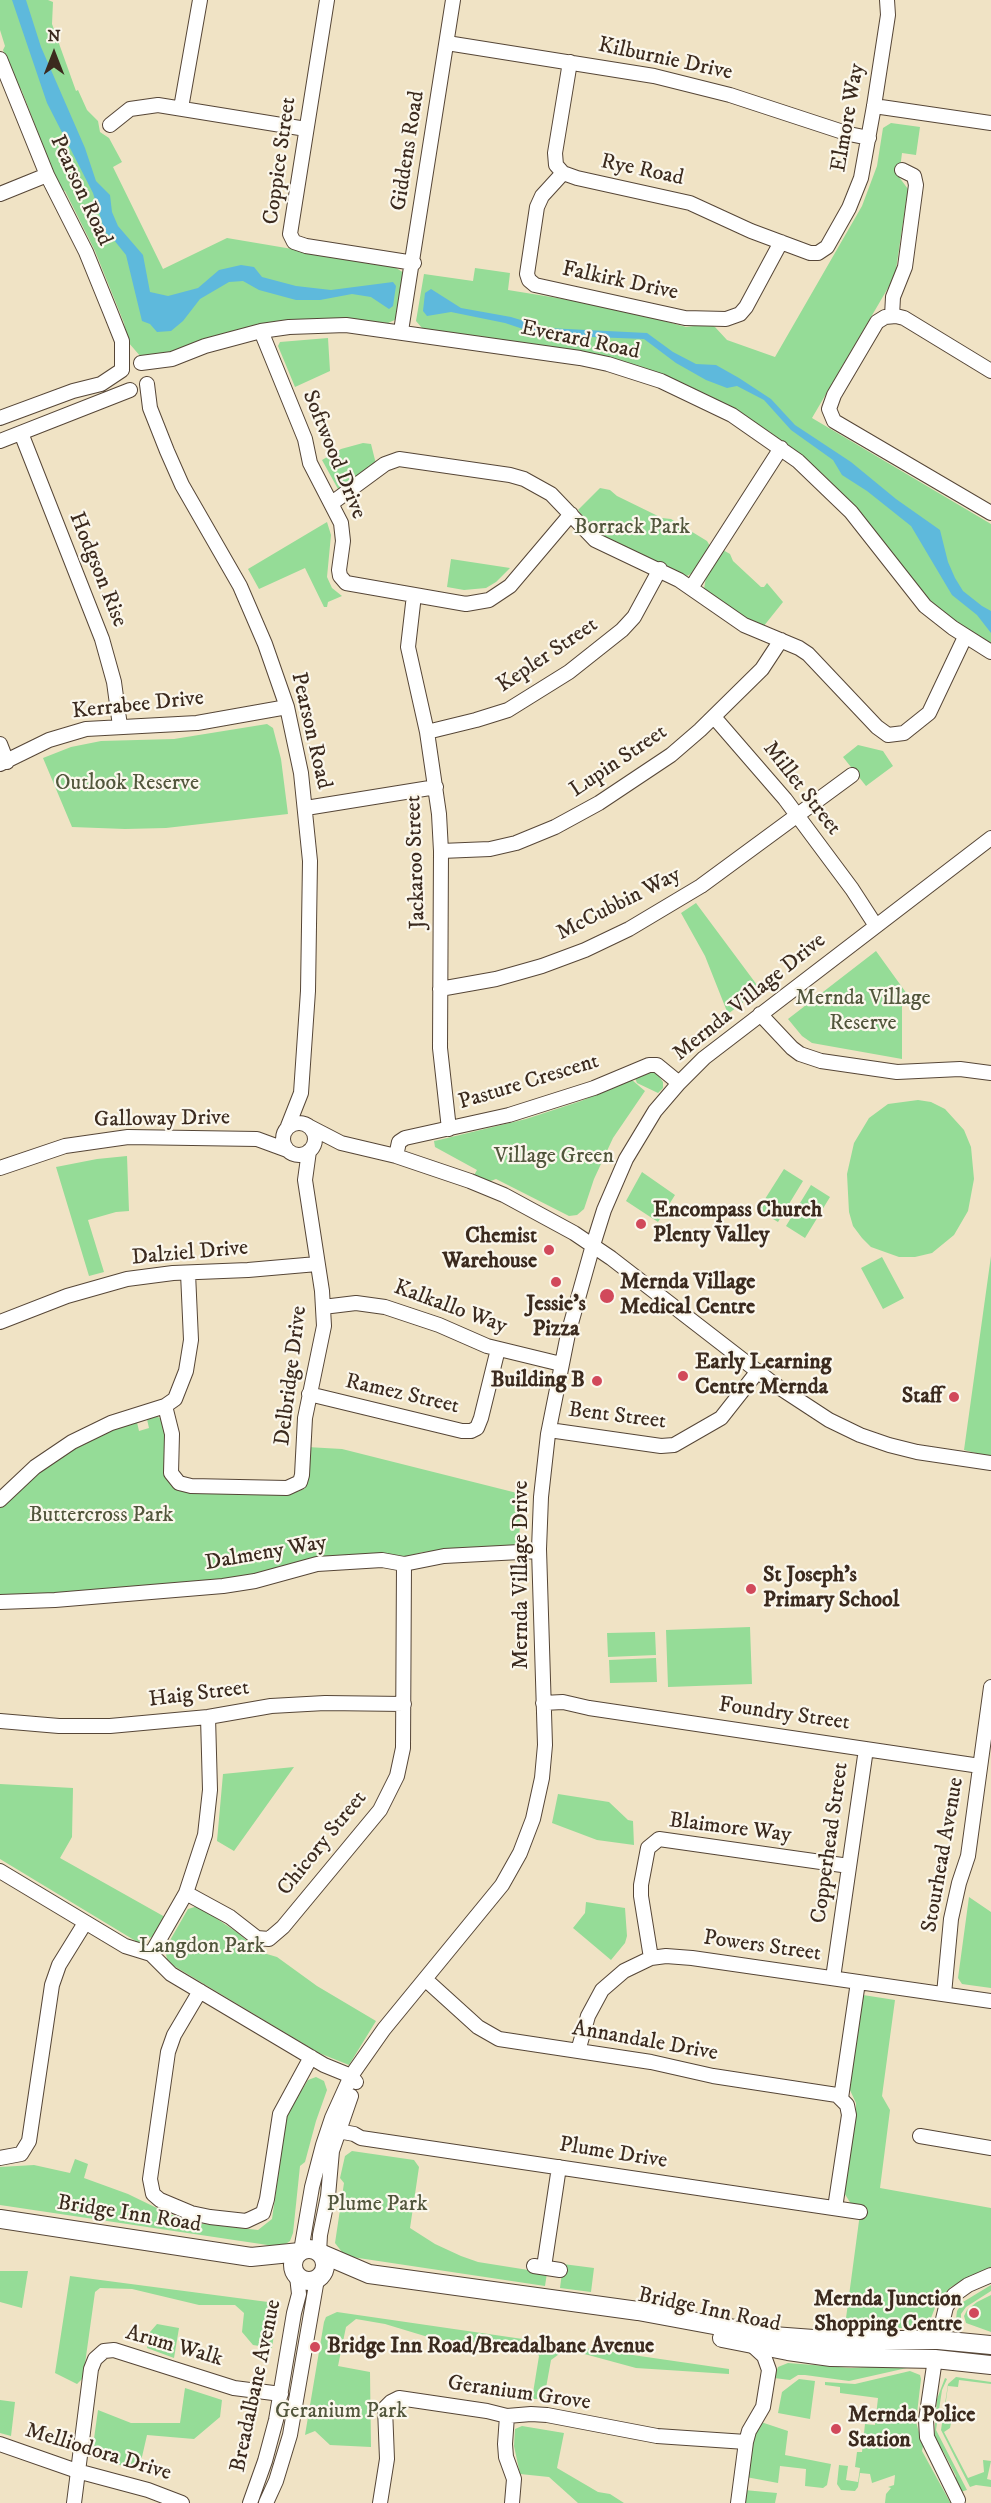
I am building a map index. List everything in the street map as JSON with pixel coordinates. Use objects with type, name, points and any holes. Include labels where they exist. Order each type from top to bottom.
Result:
[{"type":"main road","name":"Bridge Inn Road","points":[[0,2219],[251,2257],[310,2252],[369,2274],[671,2316],[790,2338],[938,2340],[991,2345]]},
{"type":"main road","points":[[310,2252],[326,2266],[318,2279],[307,2281],[296,2276],[293,2265],[310,2252]]},
{"type":"main road","name":"Bridge Inn Road","points":[[251,2257],[296,2276]]},
{"type":"main road","name":"Bridge Inn Road","points":[[318,2279],[369,2274]]},
{"type":"main road","name":"Bridge Inn Road","points":[[492,2292],[752,2345],[803,2353],[831,2357],[935,2359],[991,2365]]},
{"type":"main road","points":[[935,2359],[938,2340]]},
{"type":"street","points":[[181,108],[200,0]]},
{"type":"street","name":"Coppice Street","points":[[327,0],[289,230],[292,239],[306,246],[414,263]]},
{"type":"street","name":"Giddens Road","points":[[404,331],[453,0]]},
{"type":"street","name":"Elmore Way","points":[[818,253],[827,246],[855,195],[861,178],[888,15],[887,0]]},
{"type":"street","name":"Elmore Way","points":[[888,15],[894,0]]},
{"type":"street","name":"Kilburnie Drive","points":[[447,42],[692,85],[770,107],[849,134],[869,138]]},
{"type":"street","points":[[563,173],[556,165],[555,153],[570,62]]},
{"type":"street","name":"Pearson Road","points":[[1,67],[47,175],[86,252],[122,341],[140,362]]},
{"type":"street","points":[[110,125],[123,113],[142,106],[181,108],[306,129]]},
{"type":"street","points":[[874,106],[991,123]]},
{"type":"street","points":[[891,316],[893,297],[905,267],[916,186],[915,176],[902,170]]},
{"type":"street","name":"Rye Road","points":[[563,173],[690,203],[735,225],[810,253],[818,253]]},
{"type":"street","name":"Falkirk Drive","points":[[563,173],[542,196],[537,207],[527,274],[529,280],[535,285],[675,316],[726,319],[740,314],[746,307],[781,242]]},
{"type":"street","points":[[0,194],[47,175]]},
{"type":"street","points":[[990,512],[834,421],[829,409],[834,395],[877,322],[885,316],[904,318],[991,371]]},
{"type":"street","name":"Everard Road","points":[[140,362],[172,358],[224,340],[261,331],[333,325],[404,331],[580,358],[661,381],[713,405],[782,448],[817,478],[851,512],[926,606],[965,636],[991,652]]},
{"type":"street","name":"Softwood Drive","points":[[261,331],[305,439],[310,463],[332,503],[343,531],[339,570],[343,581],[356,586],[466,603],[489,600],[510,586],[571,514]]},
{"type":"street","name":"Pearson Road","points":[[122,341],[122,369]]},
{"type":"street","name":"Everard Road","points":[[148,383],[157,371],[172,358]]},
{"type":"street","points":[[0,441],[131,390],[140,390],[148,383],[149,373],[140,362],[130,363],[101,384],[73,390],[2,413]]},
{"type":"street","points":[[122,369],[121,380],[131,390]]},
{"type":"street","name":"Pearson Road","points":[[148,383],[150,408],[182,484],[251,610],[287,707],[306,808],[310,925],[301,1093],[309,1126]]},
{"type":"street","name":"Pearson Road","points":[[131,390],[150,408]]},
{"type":"street","name":"Hodgson Rise","points":[[21,433],[102,639],[114,682],[120,726]]},
{"type":"street","points":[[691,588],[782,448]]},
{"type":"street","points":[[332,503],[385,464],[399,459],[524,479],[551,494],[595,540],[660,569],[744,625],[808,654],[876,728],[884,733],[894,735],[904,733],[929,713],[965,636]]},
{"type":"street","name":"Kepler Street","points":[[427,732],[508,710],[569,672],[622,630],[634,617],[660,569]]},
{"type":"street","name":"Jackaroo Street","points":[[414,595],[408,647],[427,732],[436,787],[441,851],[440,1048],[449,1129]]},
{"type":"street","name":"Lupin Street","points":[[441,851],[505,846],[555,827],[632,783],[671,755],[714,717],[762,669],[781,640]]},
{"type":"street","name":"Kerrabee Drive","points":[[4,763],[66,734],[86,729],[197,723],[287,707]]},
{"type":"street","name":"Millet Street","points":[[714,717],[797,815],[878,923]]},
{"type":"street","points":[[0,744],[4,763]]},
{"type":"street","name":"McCubbin Way","points":[[440,989],[522,972],[606,940],[701,886],[852,775]]},
{"type":"street","points":[[306,808],[436,787]]},
{"type":"street","name":"Mernda Village Drive","points":[[310,2252],[312,2187],[334,2134],[352,2080],[374,2043],[502,1885],[523,1846],[536,1810],[545,1745],[538,1551],[541,1497],[549,1430],[561,1364],[593,1245],[607,1201],[626,1159],[655,1111],[712,1050],[991,838]]},
{"type":"street","points":[[764,1011],[792,1048],[809,1057],[863,1069],[897,1072],[960,1069],[991,1073]]},
{"type":"street","name":"Pasture Crescent","points":[[396,1156],[399,1142],[405,1138],[509,1115],[565,1098],[649,1065],[657,1065],[679,1083]]},
{"type":"street","name":"Pearson Road","points":[[288,1127],[301,1093]]},
{"type":"street","points":[[341,1143],[299,1155],[288,1151],[283,1142],[288,1127],[298,1122],[341,1143],[396,1156],[504,1195],[593,1245],[814,1411],[860,1435],[917,1452],[991,1463]]},
{"type":"street","points":[[309,1126],[315,1136],[310,1151]]},
{"type":"street","name":"Galloway Drive","points":[[257,1139],[288,1127]]},
{"type":"street","name":"Galloway Drive","points":[[0,1168],[64,1146],[128,1137],[257,1139],[288,1151]]},
{"type":"street","name":"Delbridge Drive","points":[[288,1151],[305,1179]]},
{"type":"street","name":"Delbridge Drive","points":[[165,1406],[172,1434],[171,1473],[179,1484],[287,1488],[297,1484],[302,1475],[305,1418],[309,1394],[321,1348],[323,1307],[305,1179],[310,1151]]},
{"type":"street","name":"Dalziel Drive","points":[[0,1323],[38,1306],[95,1287],[155,1275],[318,1264]]},
{"type":"street","points":[[1,1496],[34,1467],[72,1442],[111,1423],[171,1403],[178,1393],[190,1352],[191,1320],[188,1273]]},
{"type":"street","name":"Kalkallo Way","points":[[323,1307],[356,1303],[386,1307],[498,1349],[561,1364]]},
{"type":"street","name":"Ramez Street","points":[[309,1394],[471,1431],[477,1428],[481,1418],[498,1349]]},
{"type":"street","name":"Bent Street","points":[[549,1430],[661,1446],[674,1444],[721,1418],[758,1371]]},
{"type":"street","name":"Dalmeny Way","points":[[0,1602],[56,1600],[223,1586],[255,1581],[326,1563],[382,1560],[404,1564],[444,1556],[538,1551]]},
{"type":"street","name":"Chicory Street","points":[[186,1893],[230,1917],[257,1938],[269,1939],[275,1935],[380,1810],[397,1776],[400,1762],[404,1704],[404,1564]]},
{"type":"street","name":"Stourhead Avenue","points":[[944,1994],[951,1919],[968,1857],[991,1687]]},
{"type":"street","name":"Haig Street","points":[[0,1721],[59,1726],[110,1726],[208,1717],[271,1706],[324,1703],[404,1704]]},
{"type":"street","name":"Foundry Street","points":[[544,1706],[581,1706],[980,1766]]},
{"type":"street","points":[[151,1954],[186,1893],[199,1855],[208,1814],[210,1790],[208,1717]]},
{"type":"street","name":"Copperhead Street","points":[[832,1978],[866,1749]]},
{"type":"street","name":"Blaimore Way","points":[[651,1958],[641,1885],[648,1848],[659,1839],[849,1866]]},
{"type":"street","points":[[0,1871],[132,1949],[151,1954],[171,1974],[352,2080]]},
{"type":"street","points":[[0,2158],[21,2154],[29,2141],[52,1985],[59,1965],[85,1923]]},
{"type":"street","name":"Powers Street","points":[[578,2051],[588,2016],[602,1990],[624,1971],[651,1958],[692,1958],[991,2001]]},
{"type":"street","name":"Annandale Drive","points":[[423,1981],[491,2036],[651,2062],[713,2076],[837,2095]]},
{"type":"street","points":[[835,2208],[849,2115],[849,2109],[837,2095],[845,2070],[858,1982]]},
{"type":"street","points":[[200,1991],[174,2035],[168,2052],[150,2179],[153,2194],[160,2200],[191,2213],[210,2217],[246,2221],[263,2214],[279,2114],[311,2056]]},
{"type":"street","name":"Plume Drive","points":[[334,2134],[354,2134],[361,2138],[860,2212]]},
{"type":"street","points":[[920,2136],[991,2148]]},
{"type":"street","points":[[559,2167],[539,2266],[560,2270]]},
{"type":"street","points":[[938,2340],[946,2307],[954,2295],[968,2285],[991,2275]]},
{"type":"street","name":"Breadalbane Avenue","points":[[250,2503],[268,2452],[281,2394],[299,2294],[296,2276]]},
{"type":"street","name":"Breadalbane Avenue","points":[[266,2503],[276,2481],[290,2435],[318,2279]]},
{"type":"street","points":[[738,2503],[746,2442],[749,2431],[763,2407],[769,2370],[766,2359],[752,2345]]},
{"type":"street","name":"Arum Walk","points":[[74,2503],[91,2369],[95,2359],[104,2351],[114,2350],[234,2388],[281,2394]]},
{"type":"street","points":[[769,2370],[779,2359],[803,2353]]},
{"type":"street","points":[[935,2359],[926,2420],[927,2437],[958,2500]]},
{"type":"street","name":"Geranium Grove","points":[[380,2503],[387,2459],[385,2408],[391,2402],[404,2398],[507,2416],[535,2414],[641,2434],[692,2440],[746,2442]]},
{"type":"street","points":[[507,2416],[505,2444],[506,2457],[514,2479],[512,2503]]},
{"type":"street","name":"Melliodora Drive","points":[[0,2445],[77,2471],[148,2490],[182,2503]]},
{"type":"green space","points":[[0,0],[48,0],[53,2],[52,24],[76,91],[78,90],[87,110],[98,121],[100,132],[109,138],[122,162],[113,167],[163,269],[227,238],[393,266],[404,273],[397,319],[388,323],[358,320],[166,355],[141,357],[128,342],[124,323],[95,251],[65,191],[60,189],[21,89],[17,86],[3,50],[5,46],[0,30]]},
{"type":"green space","points":[[891,123],[920,127],[916,155],[902,153],[899,177],[908,189],[895,276],[812,418],[991,524],[991,644],[941,611],[919,589],[861,514],[825,476],[770,432],[730,407],[673,379],[610,358],[578,351],[422,328],[416,321],[424,274],[473,281],[475,268],[510,273],[508,290],[613,307],[686,327],[710,324],[727,340],[775,357],[862,206],[877,166],[883,128]]},
{"type":"green space","points":[[328,338],[330,371],[295,387],[278,346],[280,342]]},
{"type":"green space","points":[[363,443],[371,444],[376,464],[338,489],[322,460],[341,449]]},
{"type":"green space","name":"Borrack Park","points":[[600,488],[610,490],[617,496],[662,518],[671,519],[707,541],[710,546],[694,572],[687,576],[595,534],[578,510]]},
{"type":"green space","points":[[327,522],[331,535],[327,577],[332,588],[342,596],[328,602],[327,607],[324,607],[305,568],[259,589],[248,569]]},
{"type":"green space","points":[[723,550],[730,554],[733,561],[761,587],[767,583],[783,602],[763,627],[750,622],[704,589],[706,577]]},
{"type":"green space","points":[[451,559],[510,568],[486,588],[464,590],[447,587]]},
{"type":"green space","name":"Outlook Reserve","points":[[267,724],[273,728],[281,759],[288,814],[166,828],[72,827],[43,758],[71,747],[101,741],[174,739]]},
{"type":"green space","points":[[858,745],[883,751],[893,766],[866,786],[843,757]]},
{"type":"green space","points":[[696,903],[760,989],[728,1014],[705,956],[681,913]]},
{"type":"green space","name":"Mernda Village Reserve","points":[[876,951],[907,994],[902,1005],[902,1059],[812,1043],[802,1036],[788,1019]]},
{"type":"green space","points":[[655,1071],[663,1082],[663,1088],[658,1093],[637,1083],[635,1078],[646,1072]]},
{"type":"green space","name":"Village Green","points":[[632,1080],[645,1091],[613,1138],[594,1179],[584,1209],[577,1215],[569,1216],[496,1179],[488,1182],[473,1177],[477,1170],[435,1147],[434,1141],[526,1119],[581,1101]]},
{"type":"green space","points":[[918,1100],[931,1102],[945,1109],[964,1130],[971,1147],[974,1179],[968,1211],[954,1235],[932,1253],[915,1257],[899,1257],[871,1247],[853,1226],[849,1212],[847,1174],[854,1143],[869,1118],[888,1104]]},
{"type":"green space","points":[[127,1156],[129,1211],[116,1212],[88,1220],[104,1272],[89,1276],[56,1167]]},
{"type":"green space","points":[[784,1169],[803,1181],[778,1222],[758,1210]]},
{"type":"green space","points":[[642,1172],[675,1195],[658,1222],[626,1201]]},
{"type":"green space","points":[[811,1185],[830,1197],[805,1238],[786,1226]]},
{"type":"green space","points":[[991,1256],[991,1457],[964,1450]]},
{"type":"green space","points":[[882,1257],[904,1298],[883,1309],[861,1268]]},
{"type":"green space","name":"Buttercross Park","points":[[153,1414],[163,1420],[167,1433],[166,1470],[169,1482],[175,1489],[296,1492],[304,1489],[308,1483],[307,1447],[342,1449],[521,1494],[519,1546],[423,1552],[404,1557],[264,1572],[240,1577],[25,1596],[0,1596],[0,1508],[6,1500],[21,1484],[82,1441],[136,1418],[139,1431],[149,1428],[146,1415]]},
{"type":"green space","points":[[750,1627],[752,1684],[668,1687],[666,1630]]},
{"type":"green space","points":[[655,1632],[656,1655],[608,1657],[607,1633]]},
{"type":"green space","points":[[656,1658],[657,1682],[610,1683],[609,1660]]},
{"type":"green space","points":[[294,1767],[234,1851],[217,1841],[223,1774]]},
{"type":"green space","points":[[0,1784],[73,1788],[72,1837],[60,1858],[165,1917],[154,1936],[139,1943],[0,1859]]},
{"type":"green space","points":[[558,1794],[609,1802],[628,1820],[633,1821],[634,1845],[597,1840],[552,1823]]},
{"type":"green space","points":[[969,1897],[991,1912],[991,1988],[962,1984],[958,1978]]},
{"type":"green space","points":[[586,1902],[625,1908],[627,1936],[625,1943],[611,1960],[573,1928],[585,1913]]},
{"type":"green space","name":"Langdon Park","points":[[198,1906],[238,1933],[260,1952],[277,1957],[317,1986],[376,2021],[349,2065],[319,2053],[174,1966],[167,1959],[165,1949],[188,1909]]},
{"type":"green space","points":[[863,1995],[895,2000],[882,2096],[890,2110],[880,2188],[991,2208],[991,2267],[951,2287],[938,2300],[931,2318],[923,2326],[844,2333],[861,2206],[851,2204],[843,2191],[856,2109],[856,2103],[848,2086]]},
{"type":"green space","points":[[316,2077],[324,2081],[327,2090],[305,2162],[300,2166],[293,2233],[290,2241],[281,2247],[0,2205],[0,2167],[34,2165],[70,2173],[75,2159],[88,2164],[84,2178],[128,2194],[167,2213],[196,2223],[258,2230],[272,2219],[287,2114],[308,2080]]},
{"type":"green space","name":"Plume Park","points":[[352,2151],[414,2160],[419,2167],[410,2228],[435,2244],[478,2262],[547,2273],[545,2286],[345,2256],[335,2243],[344,2183],[340,2178],[345,2156]]},
{"type":"green space","points":[[563,2264],[594,2268],[591,2292],[560,2288]]},
{"type":"green space","points":[[0,2271],[28,2271],[22,2308],[0,2302]]},
{"type":"green space","points":[[70,2276],[268,2302],[277,2313],[272,2348],[253,2345],[242,2332],[244,2313],[235,2305],[199,2305],[132,2289],[100,2288],[95,2292],[83,2378],[77,2384],[55,2373]]},
{"type":"green space","points":[[991,2285],[991,2291],[966,2307],[961,2314],[961,2321],[956,2319],[957,2311],[963,2302]]},
{"type":"green space","points":[[991,2295],[991,2332],[966,2323],[964,2316],[967,2310]]},
{"type":"green space","name":"Geranium Park","points":[[337,2312],[729,2369],[729,2374],[636,2368],[566,2349],[551,2360],[544,2399],[532,2399],[539,2356],[533,2345],[449,2341],[385,2324],[356,2319],[346,2327],[338,2366],[370,2372],[371,2447],[330,2445],[315,2431],[305,2435],[324,2322],[326,2317]]},
{"type":"green space","points":[[157,2324],[179,2328],[174,2358],[147,2348],[150,2332]]},
{"type":"green space","points":[[788,2363],[851,2368],[907,2365],[907,2368],[849,2381],[805,2375],[798,2375],[790,2380],[774,2378],[778,2367]]},
{"type":"green space","points":[[910,2371],[920,2375],[921,2379],[916,2422],[923,2446],[922,2451],[950,2502],[956,2503],[885,2503],[886,2494],[891,2488],[888,2487],[894,2485],[895,2475],[872,2483],[870,2474],[860,2473],[858,2487],[855,2491],[841,2490],[837,2484],[839,2465],[848,2466],[846,2480],[858,2482],[860,2468],[855,2467],[857,2452],[862,2452],[865,2424],[875,2425],[878,2398],[840,2393],[840,2387],[825,2385],[825,2382],[855,2384]]},
{"type":"green space","points":[[956,2377],[991,2382],[991,2384],[959,2380],[958,2387],[948,2386],[943,2422],[951,2423],[950,2428],[944,2432],[968,2478],[984,2472],[983,2460],[991,2461],[987,2479],[991,2480],[991,2487],[976,2485],[970,2487],[941,2430],[948,2384]]},
{"type":"green space","points":[[945,2378],[947,2379],[942,2390],[936,2430],[967,2490],[960,2492],[955,2481],[956,2476],[943,2451],[937,2448],[934,2438],[937,2399]]},
{"type":"green space","points":[[799,2379],[815,2381],[810,2419],[778,2413],[782,2392]]},
{"type":"green space","points":[[185,2388],[222,2400],[220,2417],[194,2439],[147,2435],[139,2470],[96,2459],[92,2453],[98,2410],[131,2423],[180,2423]]},
{"type":"green space","points":[[0,2400],[15,2402],[11,2436],[0,2433]]},
{"type":"green space","points":[[761,2422],[788,2431],[785,2455],[831,2464],[827,2485],[823,2488],[805,2486],[806,2469],[780,2466],[778,2483],[746,2477],[753,2437]]},
{"type":"green space","points":[[522,2426],[564,2433],[557,2468],[598,2492],[610,2494],[624,2503],[578,2503],[549,2477],[520,2474],[514,2446],[515,2429]]},
{"type":"green space","points":[[744,2490],[777,2493],[775,2503],[744,2503]]},
{"type":"water","points":[[12,0],[26,0],[41,47],[85,148],[96,181],[110,195],[112,212],[118,226],[143,255],[150,292],[168,296],[198,288],[219,270],[241,265],[254,267],[262,277],[296,286],[331,290],[393,282],[396,286],[393,306],[389,309],[371,297],[352,294],[320,300],[296,300],[259,290],[243,281],[229,282],[200,299],[183,321],[171,331],[157,332],[150,324],[142,321],[126,255],[105,232],[93,193],[47,103]]},
{"type":"water","points":[[431,289],[461,308],[511,317],[547,328],[647,333],[673,352],[696,364],[716,365],[739,378],[771,399],[795,425],[851,462],[896,499],[940,530],[948,562],[963,591],[991,611],[991,633],[977,615],[952,595],[911,526],[867,491],[842,475],[833,460],[791,430],[764,400],[737,386],[727,388],[706,380],[676,363],[644,339],[541,335],[505,323],[451,312],[427,316],[423,311],[425,293]]},
{"type":"place","name":"Encompass Church Plenty Valley","points":[[641,1224]]},
{"type":"place","name":"Chemist Warehouse","points":[[549,1250]]},
{"type":"place","name":"Jessie’s Pizza","points":[[556,1282]]},
{"type":"place","name":"Mernda Village Medical Centre","points":[[607,1296]]},
{"type":"place","name":"Early Learning Centre Mernda","points":[[683,1376]]},
{"type":"place","name":"Building B","points":[[597,1381]]},
{"type":"place","name":"Staff","points":[[954,1397]]},
{"type":"place","name":"St Joseph's Primary School","points":[[751,1589]]},
{"type":"place","name":"Mernda Junction Shopping Centre","points":[[974,2313]]},
{"type":"place","name":"Bridge Inn Road/Breadalbane Avenue","points":[[315,2347]]},
{"type":"place","name":"Mernda Police Station","points":[[836,2429]]}]
